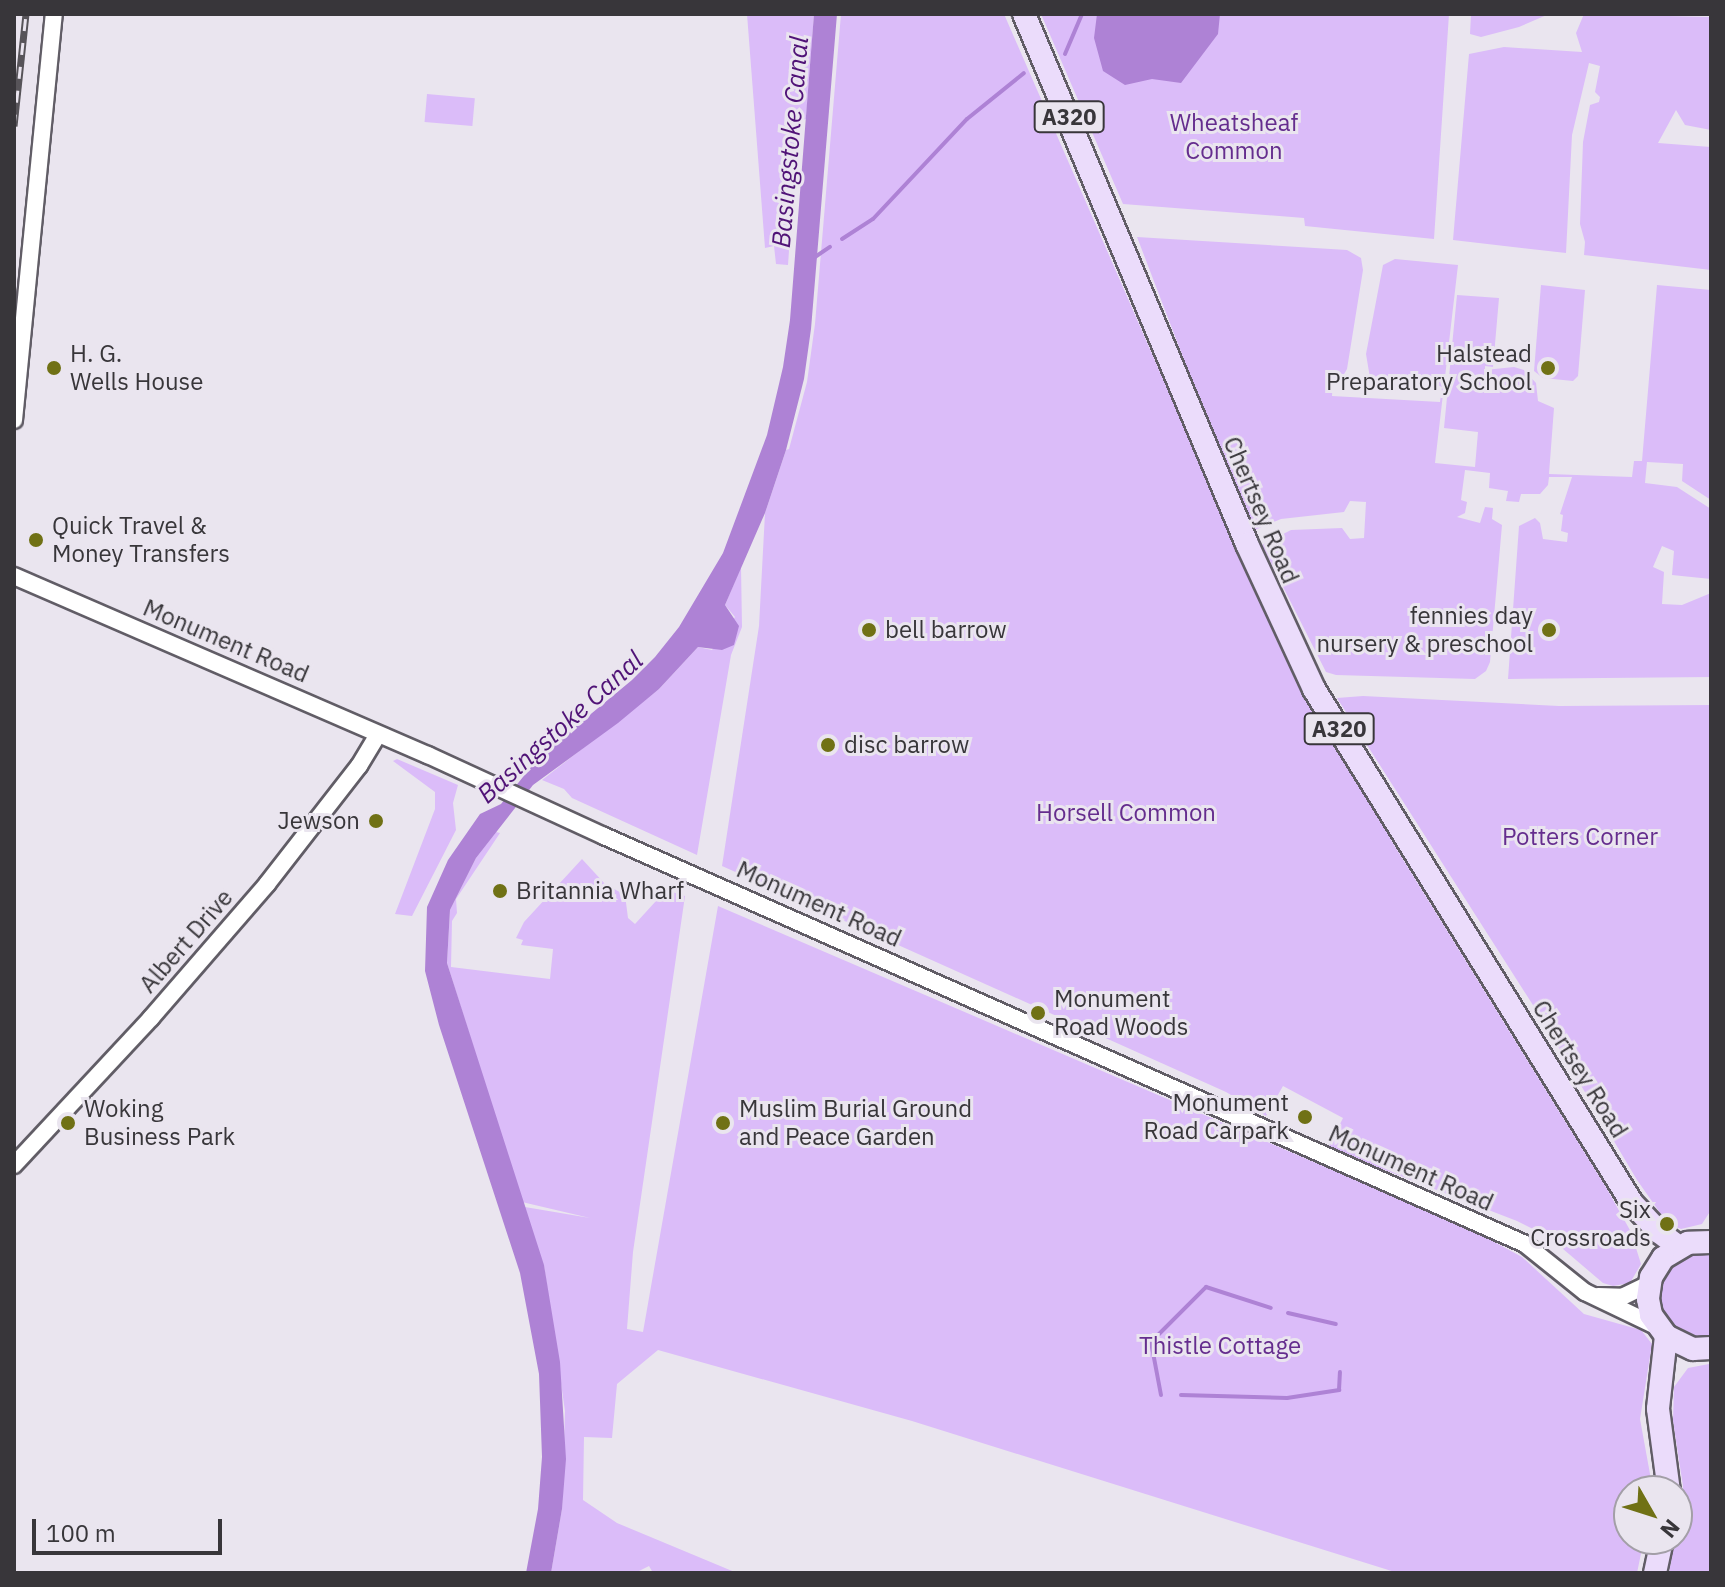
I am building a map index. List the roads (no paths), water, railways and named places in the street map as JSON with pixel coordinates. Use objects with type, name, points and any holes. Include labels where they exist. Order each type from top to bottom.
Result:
[{"type":"main road","name":"Chertsey Road","points":[[1024,14],[1247,544],[1314,689],[1632,1203],[1659,1232],[1679,1247]]},
{"type":"main road","name":"Chertsey Road","points":[[1632,1203],[1652,1277],[1648,1299],[1662,1332]]},
{"type":"main road","points":[[1652,1277],[1679,1247],[1710,1241]]},
{"type":"main road","points":[[1659,1395],[1665,1379],[1702,1349],[1662,1332],[1659,1395],[1659,1425],[1668,1475]]},
{"type":"street","points":[[14,420],[54,14]]},
{"type":"street","name":"Monument Road","points":[[14,576],[485,780],[1525,1244],[1593,1296],[1662,1332]]},
{"type":"street","name":"Albert Drive","points":[[14,1165],[151,1018],[267,884],[359,766],[378,734]]},
{"type":"street","points":[[1593,1296],[1622,1297],[1652,1277]]},
{"type":"waterway","points":[[1065,54],[1082,14]]},
{"type":"waterway","points":[[842,239],[873,219],[967,119],[1024,73]]},
{"type":"waterway","points":[[815,257],[830,247]]},
{"type":"waterway","points":[[1161,1395],[1151,1342],[1206,1287],[1271,1308]]},
{"type":"waterway","points":[[1288,1313],[1336,1324]]},
{"type":"waterway","points":[[1181,1395],[1287,1398],[1339,1390],[1340,1372]]},
{"type":"railway","points":[[14,126],[26,14]]},
{"type":"place","name":"H. G. Wells House","points":[[54,368]]},
{"type":"place","name":"Halstead Preparatory School","points":[[1548,368]]},
{"type":"place","name":"Quick Travel & Money Transfers","points":[[36,540]]},
{"type":"place","name":"bell barrow","points":[[869,630]]},
{"type":"place","name":"fennies day nursery & preschool","points":[[1549,630]]},
{"type":"place","name":"disc barrow","points":[[828,745]]},
{"type":"place","name":"Jewson","points":[[376,821]]},
{"type":"place","name":"Britannia Wharf","points":[[500,891]]},
{"type":"place","name":"Monument Road Woods","points":[[1038,1013]]},
{"type":"place","name":"Monument Road Carpark","points":[[1305,1117]]},
{"type":"place","name":"Woking Business Park","points":[[68,1123]]},
{"type":"place","name":"Muslim Burial Ground and Peace Garden","points":[[723,1123]]},
{"type":"place","name":"Six Crossroads","points":[[1667,1224]]},
{"type":"park label","name":"Wheatsheaf Common","points":[[1234,137]]},
{"type":"park label","name":"Horsell Common","points":[[1126,813]]},
{"type":"park label","name":"Potters Corner","points":[[1580,837]]},
{"type":"park label","name":"Thistle Cottage","points":[[1220,1346]]},
{"type":"water label","name":"Basingstoke Canal","points":[[790,142]]},
{"type":"water label","name":"Basingstoke Canal","points":[[560,727]]}]
